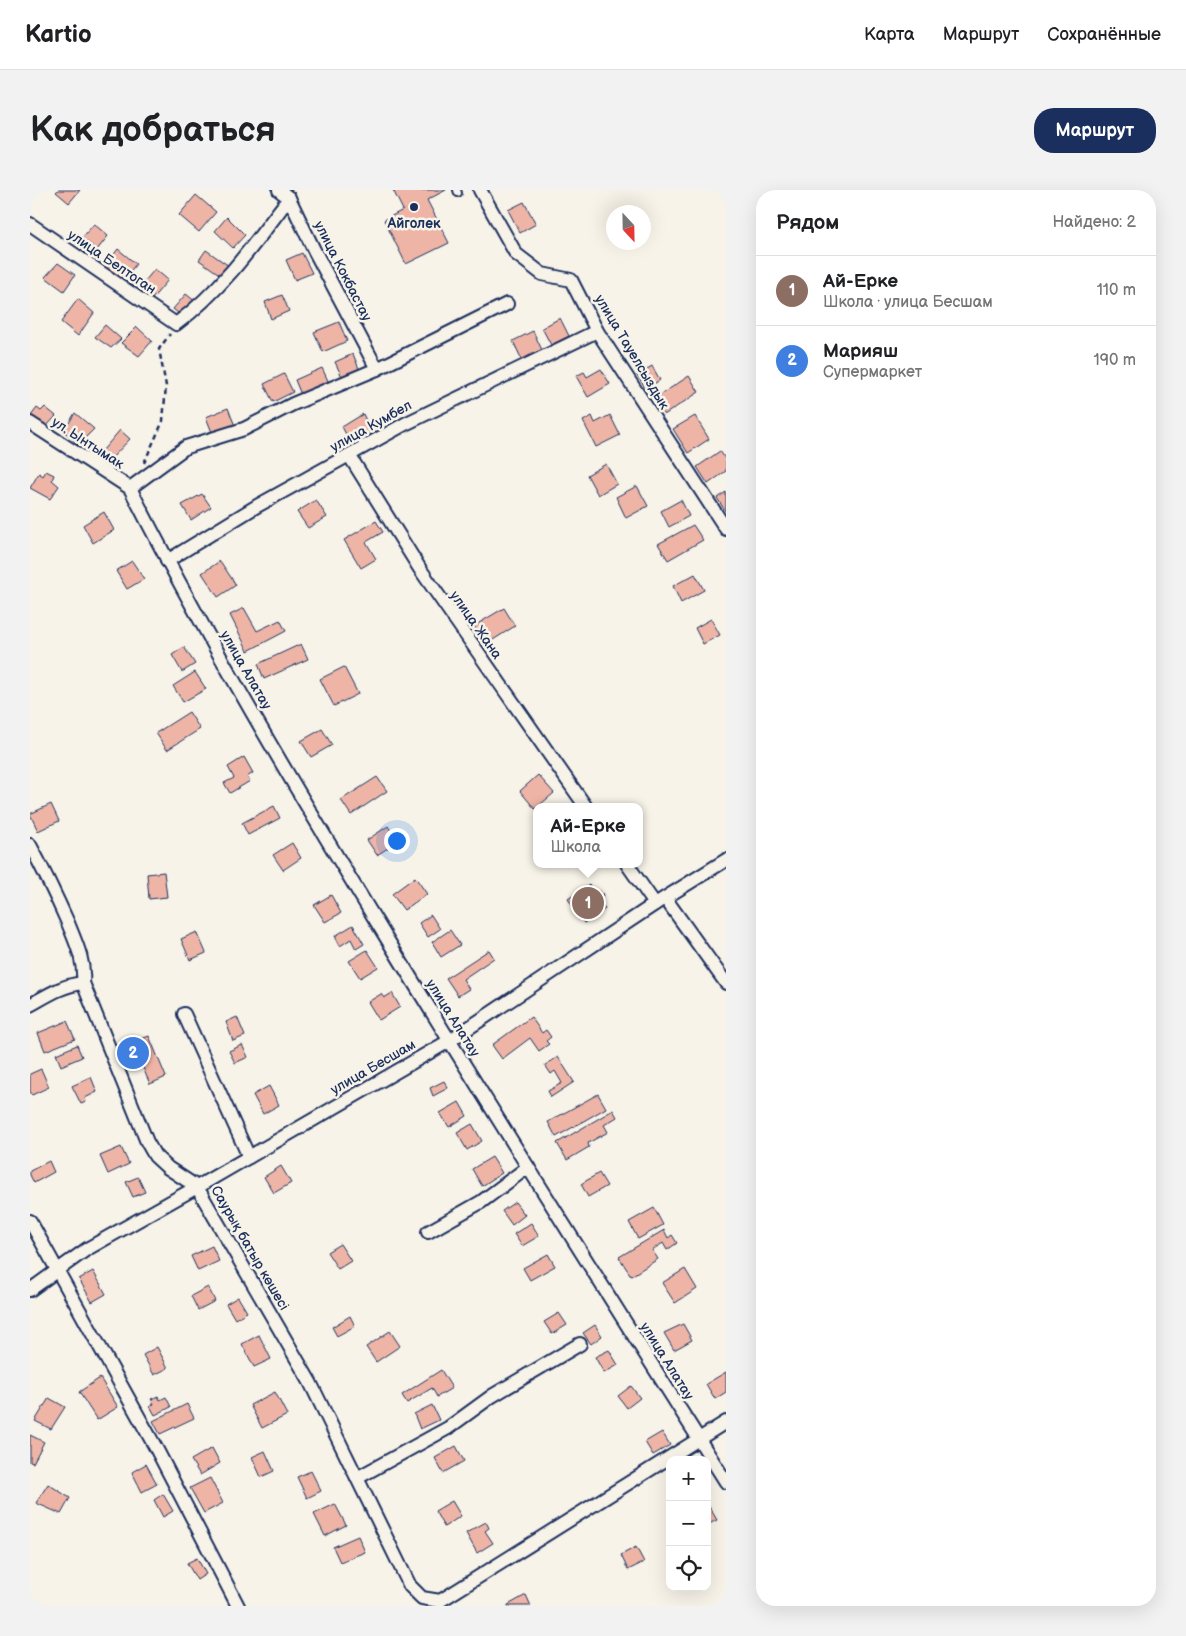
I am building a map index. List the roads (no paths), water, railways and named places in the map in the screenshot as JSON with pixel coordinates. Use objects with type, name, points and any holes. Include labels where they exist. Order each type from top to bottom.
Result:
[{"type":"street","name":"улица Тауелсыздык","points":[[480,190],[516,254],[542,274],[572,280],[597,331],[726,529]]},
{"type":"street","name":"улица Белтоган","points":[[30,224],[176,324],[190,314],[213,292],[243,258],[284,194]]},
{"type":"street","name":"улица Кокбастау","points":[[284,194],[377,369]]},
{"type":"street","points":[[130,488],[186,447],[244,429],[292,404],[377,369],[507,304]]},
{"type":"street","name":"улица Кумбел","points":[[167,561],[257,506],[405,424],[597,331]]},
{"type":"street","name":"ул. Ынтымак","points":[[30,423],[130,488]]},
{"type":"street","name":"улица Жана","points":[[349,455],[429,583],[583,803]]},
{"type":"street","name":"улица Алатау","points":[[130,488],[167,561],[300,795],[449,1041],[726,1482]]},
{"type":"street","name":"Саурық батыр көшесі","points":[[30,845],[52,885],[80,954],[84,970],[83,983],[147,1142],[155,1156],[168,1168],[197,1187],[310,1382],[419,1602],[441,1603]]},
{"type":"street","name":"улица Бесшам","points":[[30,1290],[88,1249],[449,1041],[660,901],[726,860]]},
{"type":"street","points":[[631,868],[726,982]]},
{"type":"street","points":[[30,1005],[57,989],[71,984],[83,983]]},
{"type":"street","points":[[184,1014],[248,1157]]},
{"type":"street","points":[[428,1232],[481,1202],[528,1167]]},
{"type":"street","points":[[30,1221],[157,1450],[238,1606]]},
{"type":"street","points":[[357,1478],[448,1428],[492,1396],[580,1344]]},
{"type":"street","points":[[441,1603],[698,1438],[726,1422]]},
{"type":"place","name":"Айголек","points":[[414,207]]},
{"type":"place","name":"Ай-Ерке","points":[[588,903]]},
{"type":"place","name":"Марияш","points":[[133,1053]]}]
